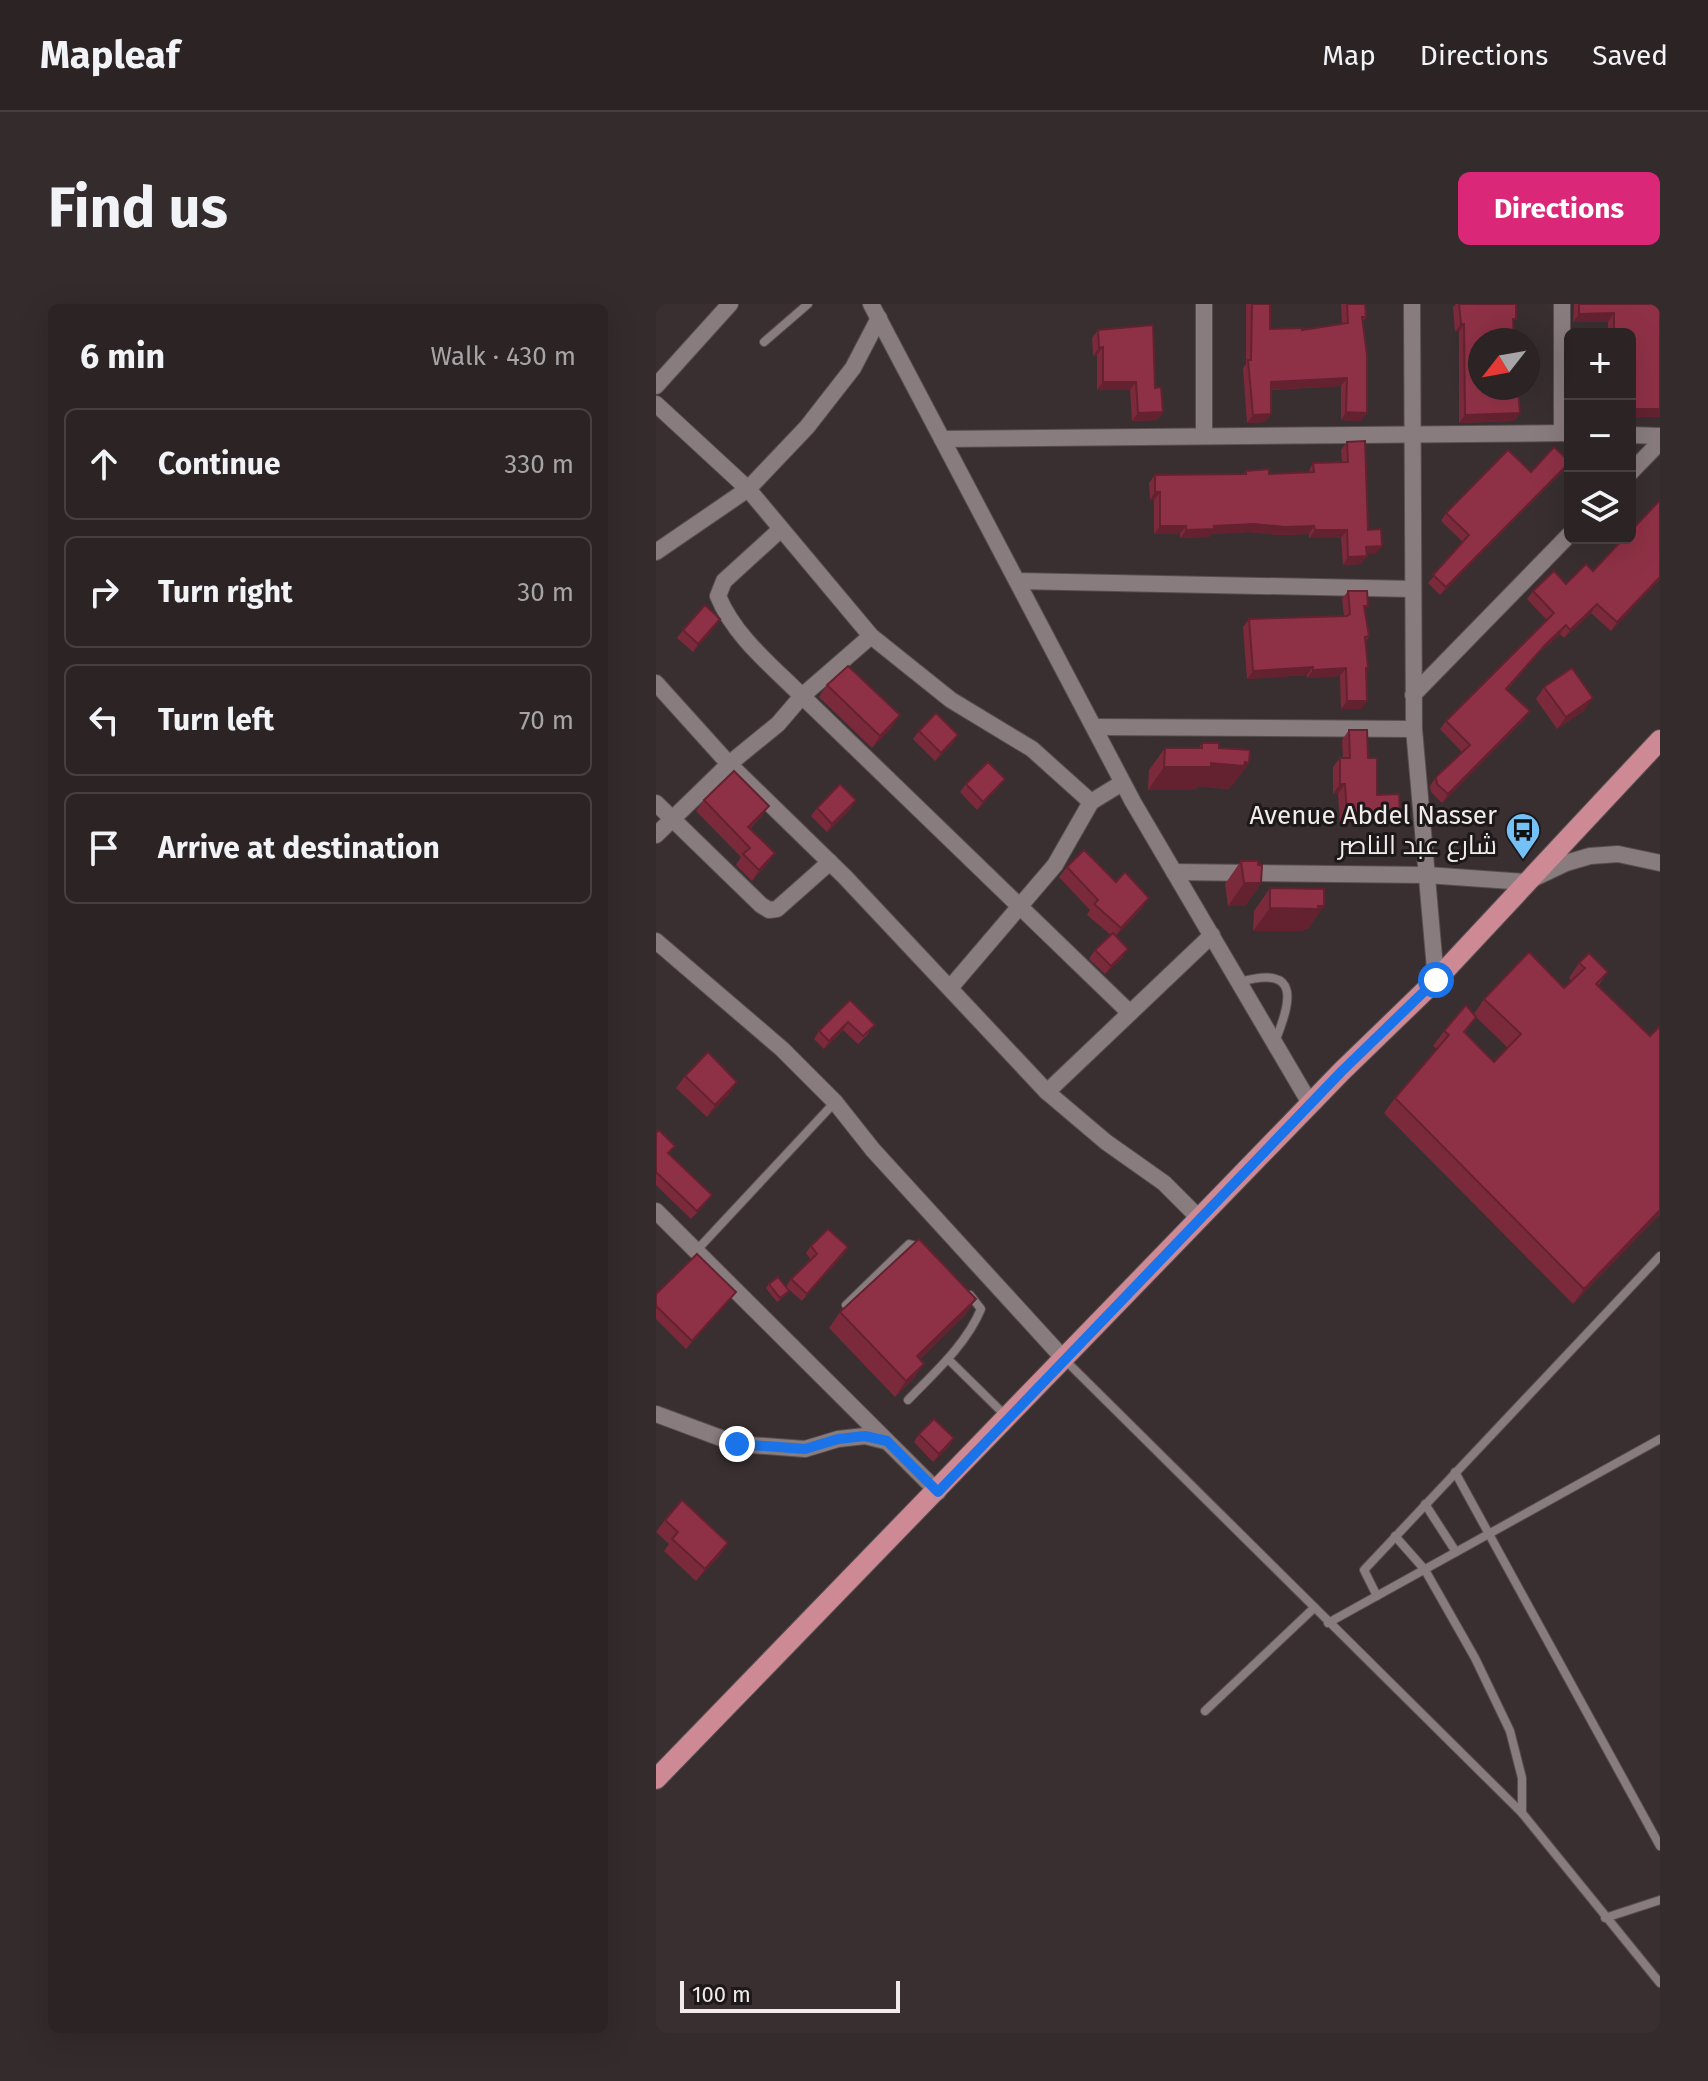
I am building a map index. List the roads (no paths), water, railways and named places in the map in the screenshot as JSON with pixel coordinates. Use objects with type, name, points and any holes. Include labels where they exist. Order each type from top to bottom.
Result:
[{"type":"main road","points":[[656,1779],[1436,980],[1660,740]]},
{"type":"street","points":[[656,386],[730,304]]},
{"type":"street","points":[[1204,304],[1204,436]]},
{"type":"street","points":[[1412,304],[1414,729],[1436,980]]},
{"type":"street","points":[[1562,304],[1565,400]]},
{"type":"street","points":[[875,311],[1122,783],[1311,1105]]},
{"type":"street","points":[[656,552],[748,489],[807,427],[853,368],[875,311]]},
{"type":"street","points":[[656,404],[748,489],[871,636],[951,700],[1032,749],[1091,802]]},
{"type":"street","points":[[942,439],[1564,432]]},
{"type":"street","points":[[1636,435],[1660,436]]},
{"type":"street","points":[[1631,472],[1660,442]]},
{"type":"street","points":[[781,529],[724,581],[718,596],[725,612],[751,645],[802,696],[1130,1013]]},
{"type":"street","points":[[1413,695],[1564,540]]},
{"type":"street","points":[[1017,581],[1413,589]]},
{"type":"street","points":[[656,835],[729,764],[778,724],[802,696],[871,636]]},
{"type":"street","points":[[656,683],[729,764],[830,862],[1047,1092],[1106,1142],[1164,1183],[1200,1219]]},
{"type":"street","points":[[1094,727],[1414,729]]},
{"type":"street","points":[[950,988],[1055,865],[1091,802],[1122,783]]},
{"type":"street","points":[[656,803],[769,910],[777,909],[830,862]]},
{"type":"street","points":[[1174,872],[1427,875],[1526,882],[1566,863],[1590,856],[1618,854],[1660,863]]},
{"type":"street","points":[[1047,1092],[1212,935]]},
{"type":"street","points":[[656,941],[782,1049],[835,1102],[873,1150],[1064,1359]]},
{"type":"street","points":[[656,1211],[938,1492]]},
{"type":"street","points":[[656,1414],[737,1444],[805,1449],[838,1439],[865,1436],[887,1441]]},
{"type":"lane","points":[[764,342],[808,304]]},
{"type":"lane","points":[[1240,982],[1265,977],[1280,981],[1286,988],[1288,1010],[1275,1043]]},
{"type":"lane","points":[[696,1251],[835,1102]]},
{"type":"lane","points":[[846,1305],[909,1244],[917,1245],[928,1253]]},
{"type":"lane","points":[[1377,1596],[1364,1570],[1659,1259]]},
{"type":"lane","points":[[908,1400],[948,1359],[976,1320],[981,1309],[962,1287]]},
{"type":"lane","points":[[948,1359],[1008,1418]]},
{"type":"lane","points":[[1064,1359],[1522,1813],[1660,1983]]},
{"type":"lane","points":[[1328,1623],[1660,1439]]},
{"type":"lane","points":[[1455,1472],[1660,1846]]},
{"type":"lane","points":[[1425,1504],[1456,1552]]},
{"type":"lane","points":[[1395,1536],[1425,1570],[1475,1658],[1510,1731],[1522,1778],[1522,1813]]},
{"type":"lane","points":[[1205,1711],[1314,1608]]},
{"type":"lane","points":[[1605,1918],[1660,1900]]},
{"type":"place","name":"Avenue Abdel Nasser شارع عبد الناصر","points":[[1523,861]]}]
